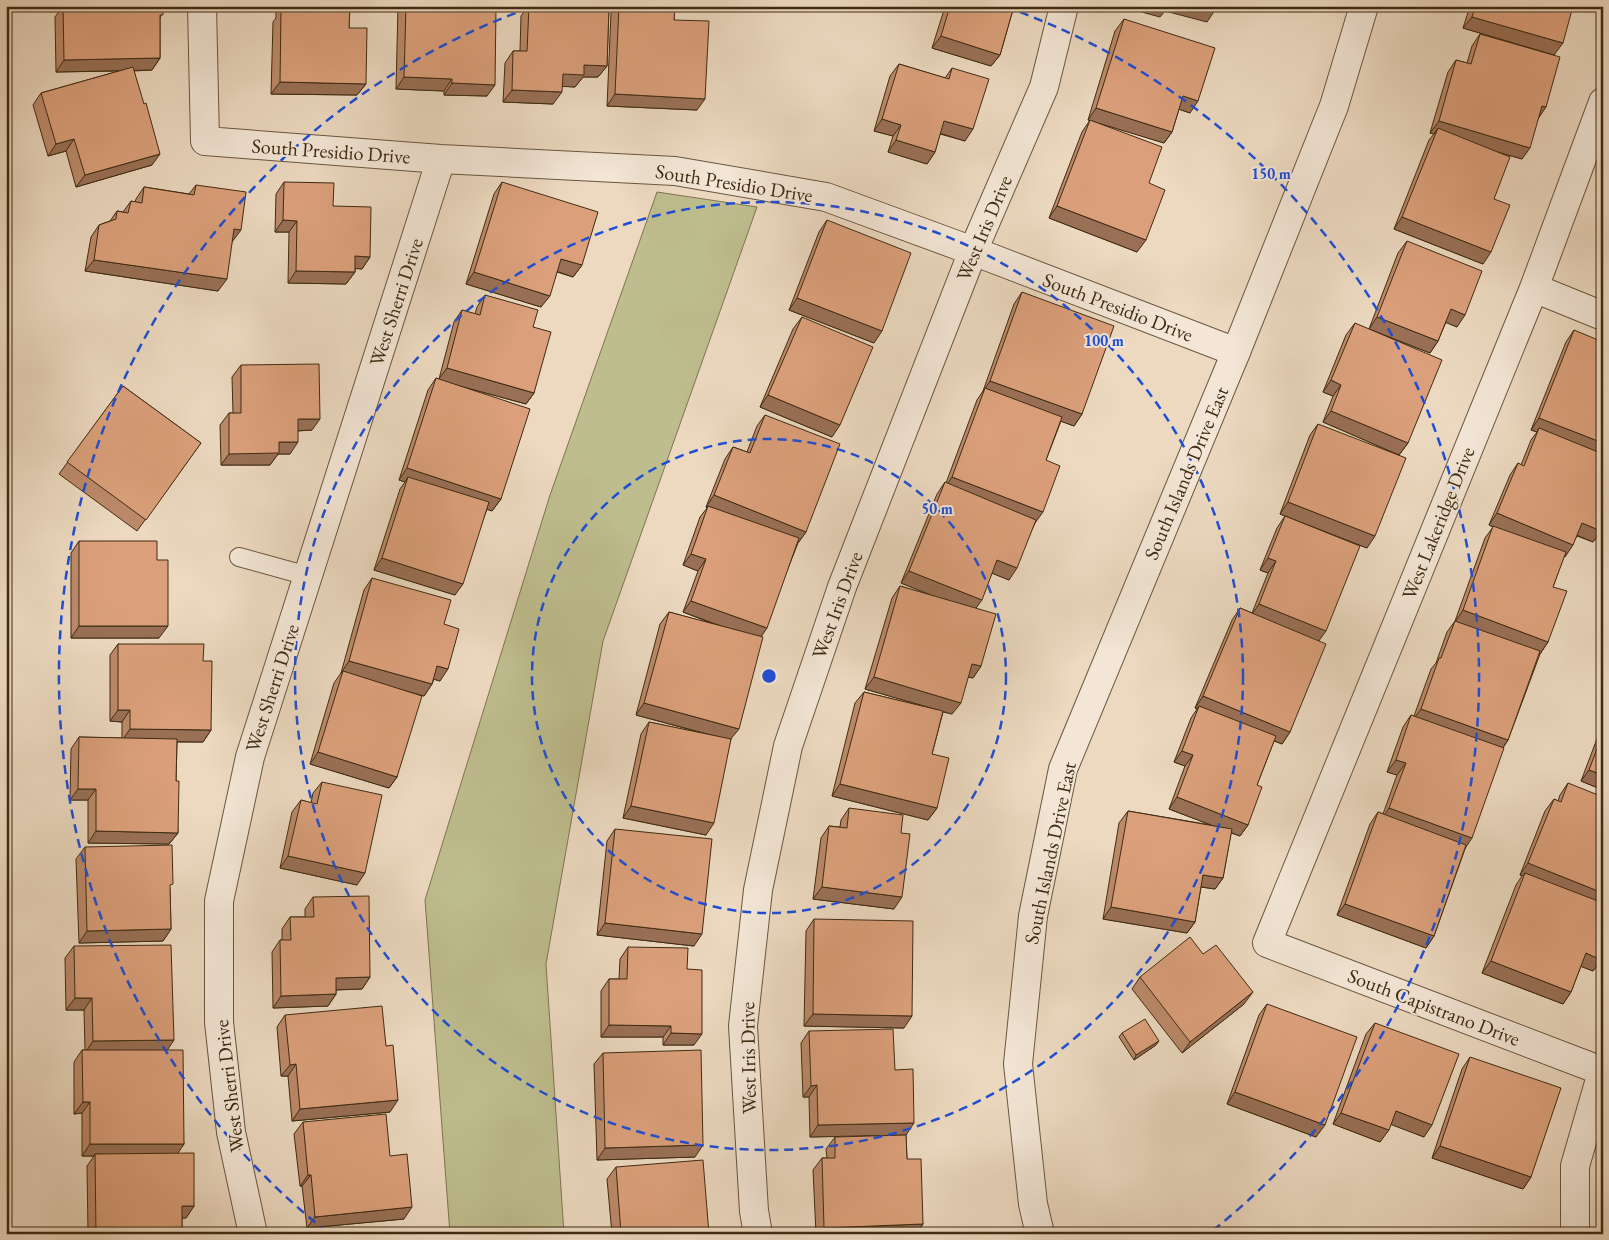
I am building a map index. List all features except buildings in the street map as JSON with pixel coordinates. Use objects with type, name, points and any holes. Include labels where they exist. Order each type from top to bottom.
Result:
[{"type":"street","name":"South Presidio Drive","points":[[202,6],[205,141],[442,159],[685,172],[826,197],[974,251],[1236,352]]},
{"type":"street","name":"West Iris Drive","points":[[758,1234],[754,1211],[743,1026],[758,890],[788,746],[842,587],[974,251],[1044,88],[1064,6]]},
{"type":"street","name":"South Islands Drive East","points":[[1040,1234],[1033,1204],[1018,1064],[1033,916],[1063,769],[1236,352],[1334,106],[1364,6]]},
{"type":"street","name":"West Lakeridge Drive","points":[[1266,943],[1534,288],[1603,102]]},
{"type":"street","name":"West Sherri Drive","points":[[253,1234],[231,1132],[219,1022],[219,901],[250,757],[442,159]]},
{"type":"street","points":[[1534,288],[1603,316]]},
{"type":"street","name":"South Capistrano Drive","points":[[1266,943],[1602,1070]]},
{"type":"street","points":[[1575,1234],[1575,1166],[1602,1070]]},
{"type":"lane","points":[[239,557],[308,576]]},
{"type":"shaded area","points":[[657,192],[757,207],[603,641],[546,964],[564,1234],[450,1234],[425,900],[550,495]]}]
